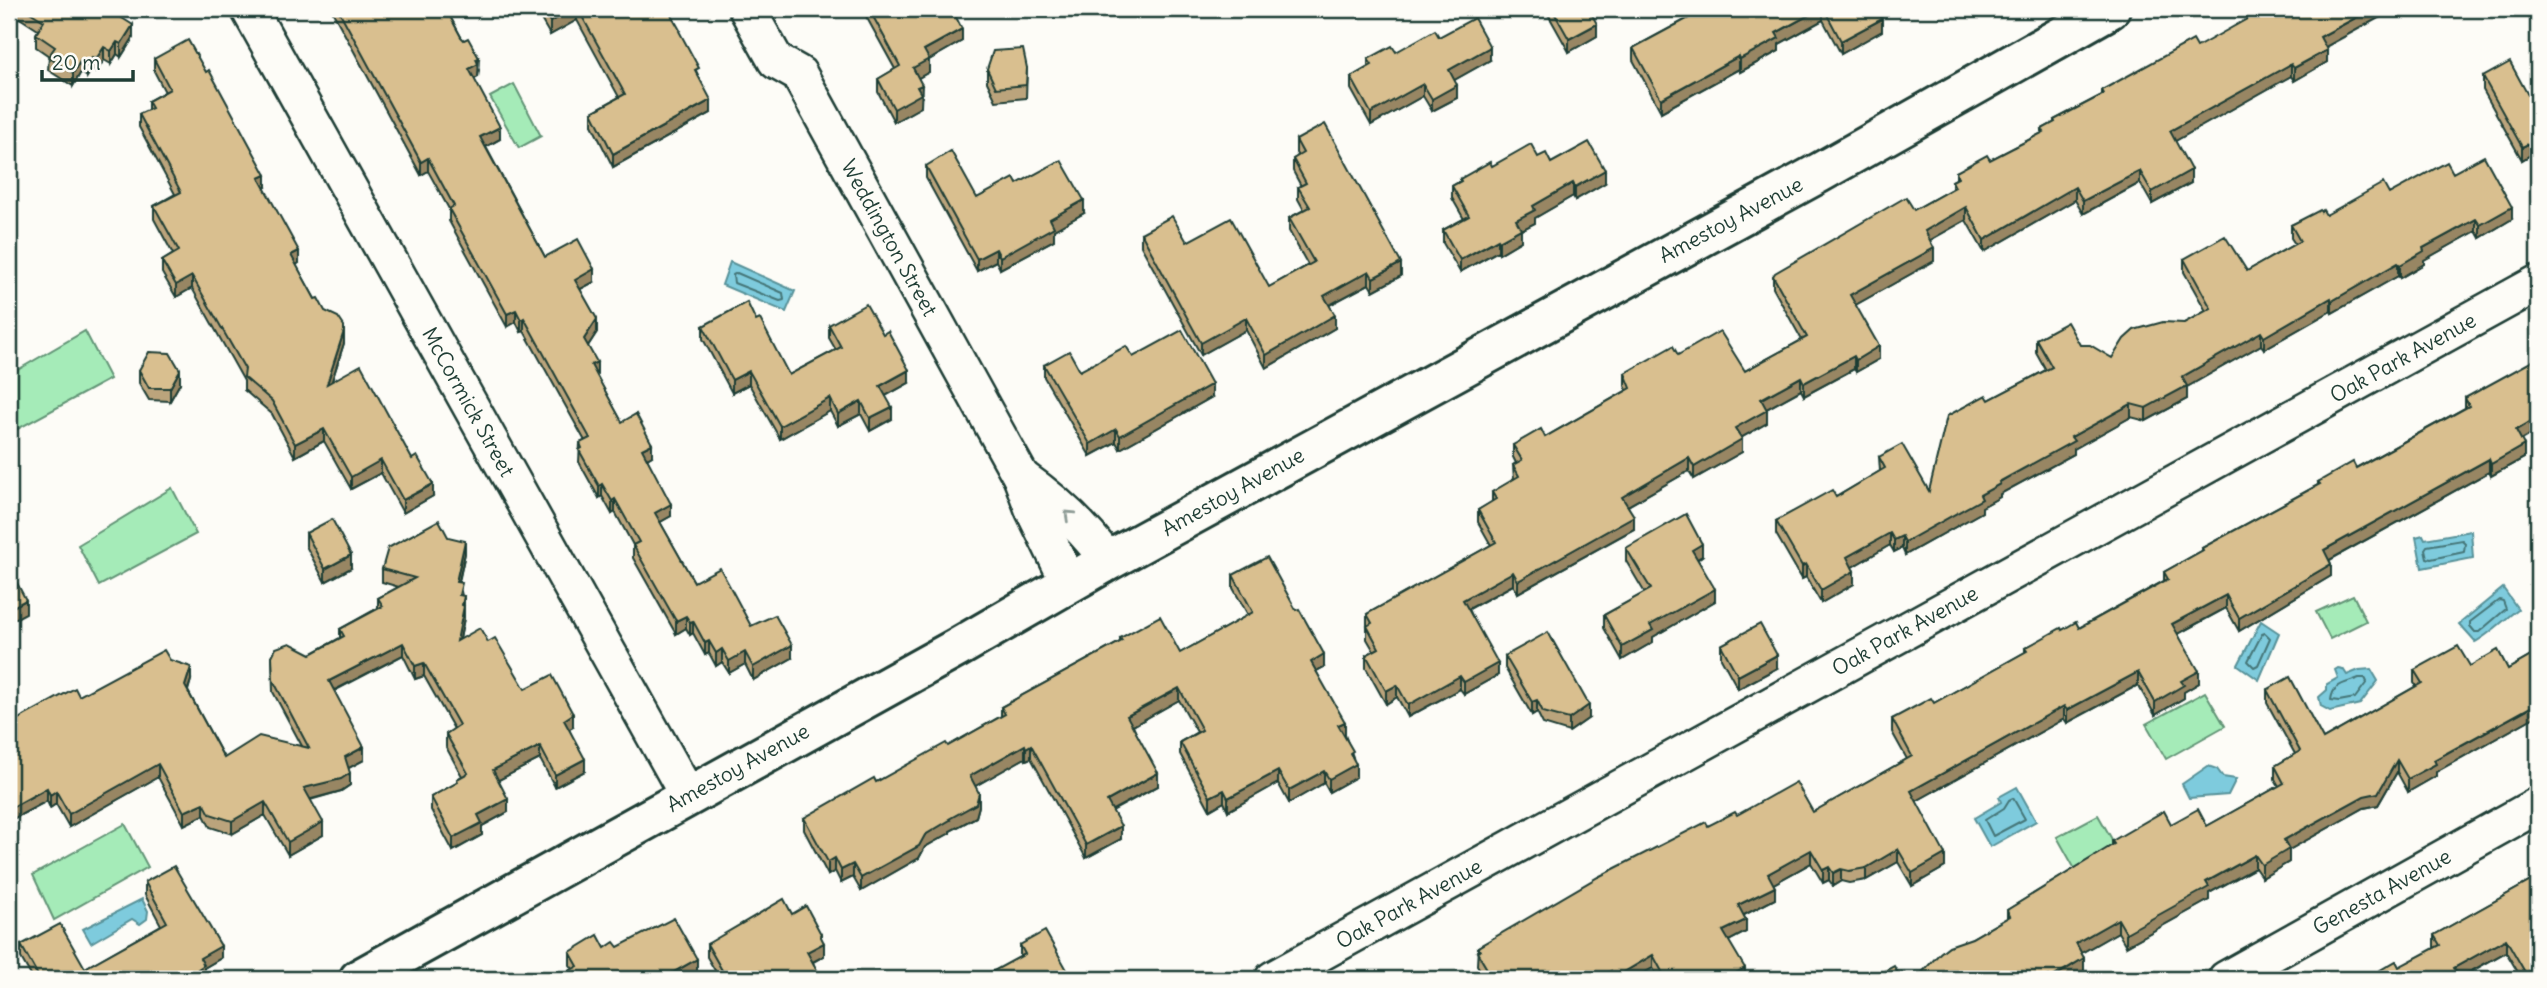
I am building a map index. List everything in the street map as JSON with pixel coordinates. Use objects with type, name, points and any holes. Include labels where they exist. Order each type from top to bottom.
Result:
[{"type":"street","name":"McCormick Street","points":[[249,9],[688,796]]},
{"type":"street","name":"Weddington Street","points":[[747,9],[776,61],[799,74],[1021,477],[1033,509],[1069,583]]},
{"type":"street","name":"Amestoy Avenue","points":[[359,979],[1108,561],[1819,173],[2110,9]]},
{"type":"street","name":"Oak Park Avenue","points":[[1273,979],[2538,283]]},
{"type":"street","name":"Weddington Street","points":[[1021,477],[1051,498],[1080,526],[1108,561]]},
{"type":"street","name":"Genesta Avenue","points":[[2226,979],[2538,805]]},
{"type":"green space","points":[[514,84],[541,136],[519,148],[490,97]]},
{"type":"green space","points":[[85,331],[110,379],[14,431],[9,422],[9,375]]},
{"type":"green space","points":[[172,488],[196,534],[99,586],[78,545]]},
{"type":"green space","points":[[2353,595],[2366,621],[2330,639],[2316,612]]},
{"type":"green space","points":[[2205,692],[2225,726],[2166,759],[2146,724]]},
{"type":"green space","points":[[2098,815],[2117,848],[2076,871],[2057,837]]},
{"type":"green space","points":[[125,824],[148,867],[54,920],[33,875]]},
{"type":"water","points":[[730,262],[795,291],[786,312],[722,285]]},
{"type":"water","points":[[2471,531],[2473,558],[2422,568],[2416,537],[2423,535],[2425,539]]},
{"type":"water","points":[[2503,588],[2518,609],[2475,642],[2459,624]]},
{"type":"water","points":[[2261,621],[2279,633],[2259,680],[2238,665]]},
{"type":"water","points":[[2343,669],[2347,675],[2371,669],[2378,681],[2360,704],[2330,711],[2321,706],[2319,697],[2327,690],[2327,684],[2338,678],[2335,670]]},
{"type":"water","points":[[2208,766],[2217,769],[2223,777],[2236,779],[2228,795],[2189,798],[2182,784]]},
{"type":"water","points":[[2017,787],[2036,821],[1990,847],[1974,818],[2001,802],[1999,797]]},
{"type":"water","points":[[142,899],[148,911],[147,919],[140,924],[132,919],[91,943],[83,929]]},
{"type":"building","points":[[25,9],[116,9],[114,13],[133,25],[121,44],[117,42],[111,51],[104,47],[96,59],[92,57],[87,64],[81,60],[73,73],[48,57],[55,47],[36,34],[44,21]]},
{"type":"building","points":[[338,9],[446,9],[461,37],[464,40],[468,38],[479,58],[476,59],[478,64],[469,69],[500,127],[480,137],[545,257],[578,239],[594,269],[575,280],[597,319],[584,339],[597,362],[591,365],[622,422],[636,414],[652,444],[642,449],[671,504],[655,513],[694,582],[720,568],[751,626],[775,615],[792,645],[753,667],[745,652],[729,661],[722,649],[716,653],[709,641],[705,643],[693,621],[690,622],[686,616],[676,621],[633,545],[639,542],[615,499],[612,501],[602,484],[599,486],[579,450],[582,448],[580,443],[590,438],[524,318],[521,320],[516,310],[507,314],[449,209],[454,206],[428,158],[421,162]]},
{"type":"building","points":[[542,9],[575,9],[550,22]]},
{"type":"building","points":[[578,9],[668,9],[699,68],[695,70],[711,100],[613,154],[592,112],[625,94]]},
{"type":"building","points":[[869,9],[952,9],[962,29],[924,50],[929,59],[913,68],[922,85],[917,87],[921,94],[894,109],[878,79],[900,66]]},
{"type":"building","points":[[1552,9],[1589,9],[1597,24],[1569,39]]},
{"type":"building","points":[[1699,9],[1820,9],[1776,33],[1779,38],[1740,59],[1739,56],[1661,99],[1633,48],[1700,12]]},
{"type":"building","points":[[1824,9],[1877,9],[1882,19],[1841,41]]},
{"type":"building","points":[[2265,9],[2372,9],[2320,37],[2327,50],[2294,68],[2291,64],[2170,131],[2191,170],[2152,192],[2140,171],[2083,201],[2075,187],[1984,240],[1966,207],[1925,231],[1934,248],[1850,295],[1879,346],[1856,360],[1854,356],[1804,383],[1801,377],[1761,399],[1767,410],[1735,428],[1742,439],[1694,467],[1689,458],[1622,497],[1634,516],[1518,581],[1513,572],[1463,600],[1498,663],[1464,682],[1460,676],[1408,705],[1397,685],[1386,691],[1366,655],[1379,648],[1367,626],[1372,623],[1367,614],[1496,542],[1478,510],[1496,499],[1492,492],[1519,476],[1513,465],[1522,460],[1513,445],[1541,429],[1545,437],[1631,388],[1625,373],[1673,346],[1678,355],[1720,331],[1745,371],[1807,337],[1773,276],[1775,273],[1906,197],[1914,210],[1955,187],[1952,181],[1958,178],[1956,172],[1987,155],[1990,160],[2044,132],[2042,129],[2055,122],[2054,120],[2104,94],[2102,90],[2193,40],[2197,47]]},
{"type":"building","points":[[1474,18],[1490,47],[1449,70],[1457,85],[1432,99],[1423,84],[1371,113],[1351,77],[1372,65],[1368,59],[1392,46],[1396,52],[1435,30],[1439,37]]},
{"type":"building","points":[[188,40],[206,72],[209,70],[266,175],[259,178],[299,251],[291,255],[315,299],[318,298],[325,311],[338,317],[344,326],[327,384],[361,365],[412,459],[417,456],[433,484],[403,500],[381,460],[351,477],[324,429],[295,444],[272,401],[244,377],[245,369],[192,276],[176,285],[162,261],[179,251],[154,206],[181,192],[139,114],[152,108],[148,101],[170,89],[154,59]]},
{"type":"building","points":[[1023,49],[1027,68],[1026,85],[996,88],[987,69],[993,51]]},
{"type":"building","points":[[2510,62],[2529,97],[2538,92],[2538,152],[2532,142],[2522,147],[2483,77]]},
{"type":"building","points":[[1325,124],[1401,263],[1373,278],[1369,271],[1324,296],[1335,315],[1266,355],[1246,318],[1201,343],[1141,233],[1172,216],[1187,242],[1231,218],[1269,287],[1314,262],[1289,218],[1310,207],[1298,187],[1306,183],[1293,159],[1303,153],[1296,140]]},
{"type":"building","points":[[1589,142],[1605,170],[1575,187],[1573,183],[1533,206],[1535,210],[1516,220],[1521,229],[1460,260],[1443,230],[1469,216],[1452,186],[1490,162],[1492,166],[1531,144],[1538,157],[1546,153],[1551,163]]},
{"type":"building","points":[[951,151],[977,198],[1014,178],[1017,184],[1061,160],[1084,200],[1050,219],[1054,227],[1000,257],[996,249],[977,259],[926,166]]},
{"type":"building","points":[[2484,156],[2512,207],[2480,225],[2476,219],[2423,248],[2424,251],[2400,265],[2398,263],[2332,301],[2331,298],[2264,337],[2261,332],[2182,377],[2187,386],[2146,408],[2131,404],[2071,437],[2074,441],[1999,482],[2000,484],[1980,495],[1982,499],[1905,542],[1902,536],[1894,540],[1890,533],[1847,557],[1854,571],[1821,590],[1806,564],[1802,566],[1776,521],[1832,490],[1836,497],[1885,468],[1879,457],[1902,444],[1929,491],[1947,416],[1986,395],[1989,400],[2052,367],[2036,339],[2067,322],[2080,345],[2090,345],[2112,358],[2124,339],[2134,330],[2163,322],[2184,323],[2211,308],[2184,259],[2225,236],[2247,271],[2300,241],[2291,225],[2320,210],[2326,215],[2383,183],[2389,194],[2447,162],[2453,173]]},
{"type":"building","points":[[747,302],[756,321],[760,319],[789,375],[841,347],[829,325],[866,304],[883,334],[888,331],[909,370],[880,386],[892,407],[870,418],[861,401],[838,414],[830,398],[780,426],[749,371],[732,380],[703,326]]},
{"type":"building","points":[[1182,330],[1212,384],[1120,436],[1116,429],[1090,444],[1044,365],[1069,351],[1080,371],[1126,346],[1133,357]]},
{"type":"building","points":[[149,352],[170,353],[180,370],[170,388],[149,388],[139,370]]},
{"type":"building","points":[[2538,358],[2538,417],[2516,430],[2524,445],[2491,464],[2489,459],[2324,550],[2331,564],[2239,618],[2226,595],[2172,624],[2199,671],[2181,681],[2184,685],[2155,702],[2138,672],[2067,710],[2064,706],[1911,791],[1945,854],[1912,873],[1898,849],[1866,868],[1849,871],[1841,869],[1833,873],[1829,867],[1823,870],[1811,850],[1768,874],[1775,887],[1738,905],[1746,920],[1723,931],[1745,968],[1725,979],[1666,979],[1653,955],[1614,978],[1611,971],[1596,979],[1493,979],[1477,952],[1480,951],[1478,947],[1598,877],[1706,822],[1708,826],[1735,812],[1737,815],[1796,782],[1813,812],[1912,756],[1892,719],[1931,698],[1934,703],[2027,651],[2025,648],[2061,628],[2062,630],[2076,622],[2079,628],[2168,579],[2164,572],[2203,550],[2202,548],[2320,484],[2318,482],[2353,462],[2356,468],[2469,406],[2465,398]]},
{"type":"building","points":[[1686,514],[1702,544],[1692,550],[1715,589],[1650,625],[1653,630],[1622,647],[1604,615],[1651,589],[1626,548]]},
{"type":"building","points":[[332,519],[351,555],[325,569],[306,533]]},
{"type":"building","points":[[439,520],[448,537],[465,541],[456,582],[462,583],[459,595],[464,596],[457,641],[480,628],[488,642],[495,638],[525,689],[552,675],[573,714],[564,720],[585,759],[555,775],[540,746],[493,770],[508,799],[478,815],[482,823],[453,838],[431,797],[458,782],[457,779],[468,773],[446,734],[459,725],[424,663],[415,666],[403,643],[329,681],[364,747],[345,757],[350,773],[341,779],[304,788],[323,822],[288,842],[265,802],[232,821],[210,814],[204,803],[184,812],[158,764],[69,814],[56,791],[50,795],[47,788],[9,809],[9,724],[75,688],[79,696],[164,650],[170,660],[191,667],[185,686],[224,758],[259,736],[309,748],[273,680],[272,656],[276,648],[290,643],[311,654],[344,636],[340,629],[383,606],[378,598],[415,578],[382,569],[388,548]]},
{"type":"building","points":[[1267,557],[1324,654],[1311,662],[1345,722],[1338,725],[1353,751],[1350,753],[1356,764],[1329,779],[1324,771],[1289,790],[1278,771],[1228,798],[1224,790],[1210,797],[1180,742],[1202,730],[1179,688],[1127,716],[1158,773],[1107,801],[1121,826],[1086,845],[1031,745],[1026,748],[1025,745],[970,776],[979,793],[976,804],[925,835],[919,846],[861,878],[853,864],[841,870],[835,858],[828,862],[804,818],[874,778],[876,782],[1005,714],[1001,707],[1122,641],[1120,638],[1160,616],[1180,653],[1253,612],[1233,575]]},
{"type":"building","points":[[9,568],[26,600],[9,609]]},
{"type":"building","points":[[1760,624],[1777,655],[1738,676],[1721,645]]},
{"type":"building","points":[[1548,632],[1589,705],[1569,719],[1543,712],[1537,700],[1532,702],[1505,656]]},
{"type":"building","points":[[2458,646],[2470,666],[2498,650],[2508,669],[2538,652],[2538,703],[2434,760],[2436,764],[2408,779],[2397,760],[2378,793],[2364,796],[2284,840],[2289,849],[2262,865],[2255,855],[2206,882],[2209,887],[2126,933],[2118,919],[2076,943],[2084,958],[2051,978],[1916,979],[1949,946],[1972,938],[2010,916],[2007,910],[2114,844],[2112,841],[2164,811],[2171,824],[2198,809],[2207,826],[2284,783],[2275,766],[2300,751],[2267,690],[2290,677],[2323,739],[2422,683],[2414,670]]},
{"type":"building","points":[[174,866],[221,946],[200,958],[204,965],[198,969],[200,972],[187,979],[40,979],[21,945],[60,924],[85,968],[167,922],[145,882]]},
{"type":"building","points":[[2538,877],[2538,976],[2533,979],[2529,979],[2506,939],[2454,968],[2460,979],[2365,979],[2396,961],[2399,967],[2440,945],[2434,935]]},
{"type":"building","points":[[784,899],[792,914],[806,906],[821,934],[824,943],[807,952],[818,972],[806,979],[727,979],[707,944]]},
{"type":"building","points":[[674,918],[697,959],[664,979],[555,979],[578,966],[570,952],[598,935],[605,948],[614,942],[618,947]]},
{"type":"building","points":[[1045,931],[1070,975],[1064,979],[979,979],[1025,954],[1020,945]]},
{"type":"building","points":[[1894,966],[1899,975],[1904,972],[1908,979],[1870,979]]}]
